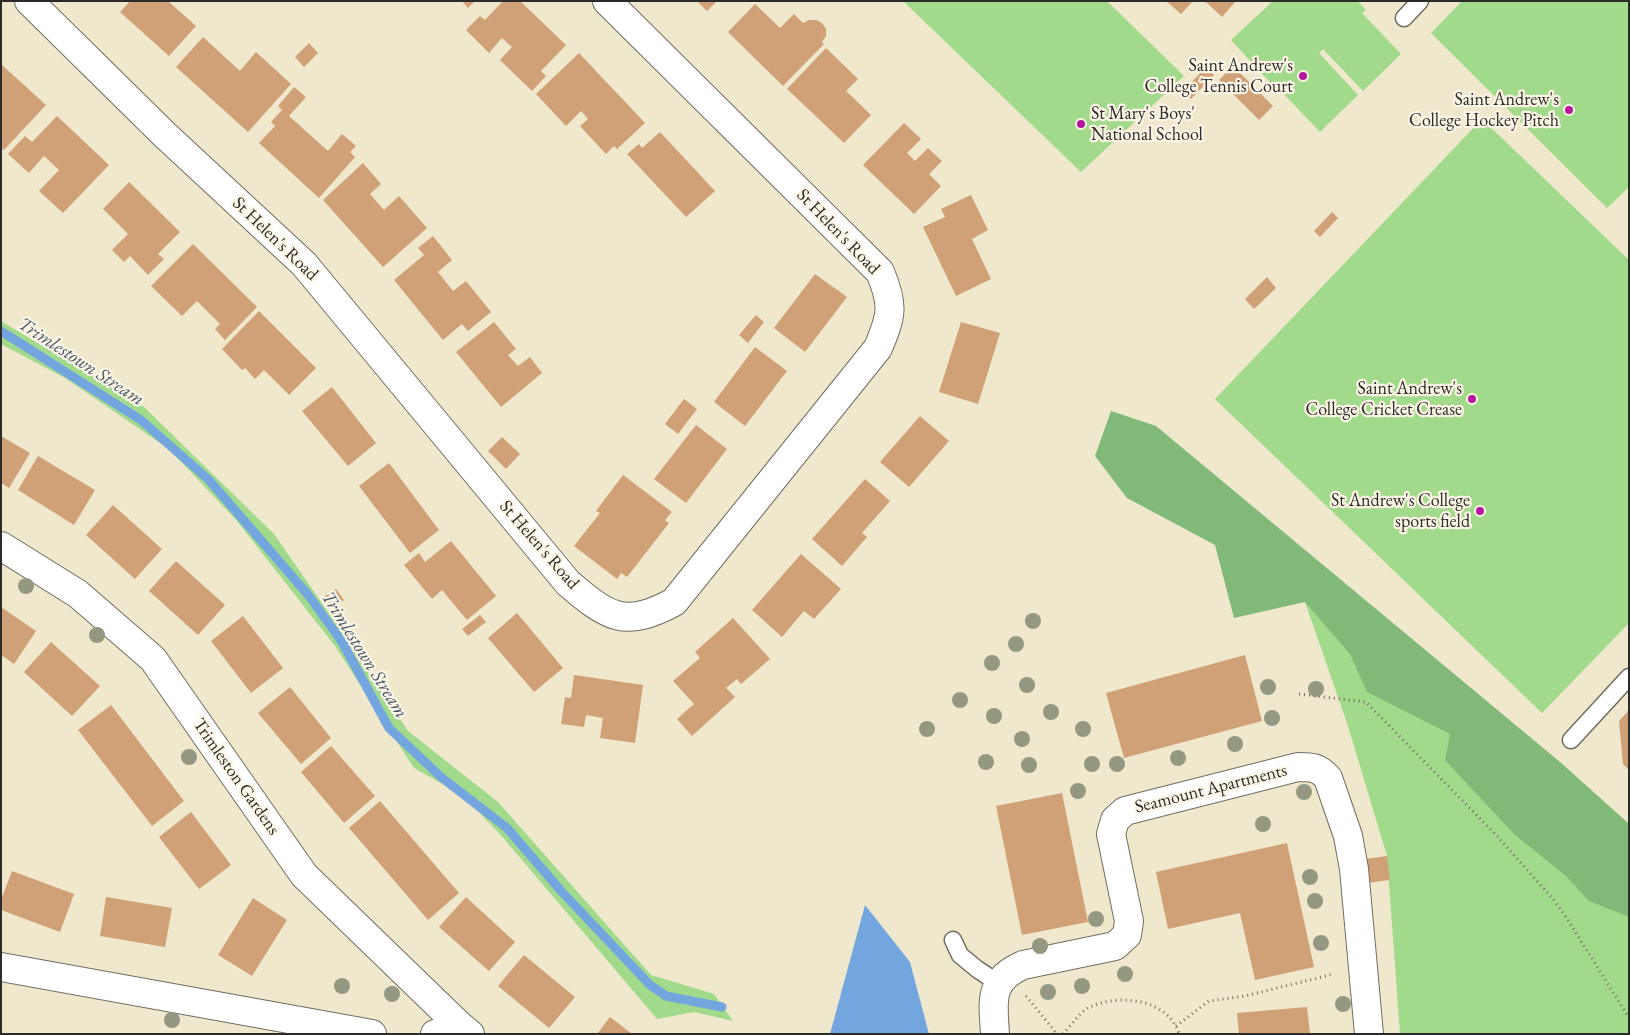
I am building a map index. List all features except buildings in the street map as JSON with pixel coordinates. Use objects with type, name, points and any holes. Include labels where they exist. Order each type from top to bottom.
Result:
[{"type":"street","name":"St Helen's Road","points":[[29,1],[165,135],[304,264],[568,583],[590,602],[615,616],[634,618],[674,602],[878,348],[888,324],[891,305],[888,290],[880,272],[607,1]]},
{"type":"street","name":"Trimleston Gardens","points":[[1,546],[78,594],[152,658],[304,875],[455,1031]]},
{"type":"street","name":"Seamount Apartments","points":[[1004,977],[1023,965],[1115,946],[1127,935],[1129,921],[1112,834],[1115,820],[1125,811],[1298,767],[1310,767],[1321,771],[1328,778],[1348,836],[1354,869],[1369,1034]]},
{"type":"street","points":[[1,967],[372,1034]]},
{"type":"street","points":[[995,1034],[993,997],[1004,977]]},
{"type":"lane","points":[[1404,18],[1420,1]]},
{"type":"lane","points":[[1571,740],[1629,677]]},
{"type":"lane","points":[[953,940],[960,955],[977,970],[1004,977]]},
{"type":"path","points":[[1299,694],[1366,702],[1498,837],[1553,899],[1629,1018]]},
{"type":"path","points":[[1176,1026],[1209,1001],[1245,996],[1363,967]]},
{"type":"path","points":[[1004,977],[1020,988],[1057,1034]]},
{"type":"path","points":[[1063,1034],[1086,1010],[1104,1002],[1123,999],[1143,1003],[1162,1011],[1176,1026],[1179,1034]]},
{"type":"green space","name":"St Mary's Boys' National School","points":[[903,1],[1107,1],[1184,76],[1081,172]]},
{"type":"green space","points":[[1273,1],[1358,1],[1366,10],[1362,13],[1401,54],[1363,91],[1323,49],[1319,53],[1358,95],[1320,132],[1280,90],[1278,91],[1231,40]]},
{"type":"green space","name":"Saint Andrew's College Hockey Pitch","points":[[1462,1],[1629,1],[1629,187],[1607,208],[1431,33]]},
{"type":"green space","name":"St Andrew's College sports field","points":[[1482,119],[1629,260],[1629,623],[1542,713],[1215,399]]},
{"type":"green space","points":[[1,321],[144,407],[274,534],[408,731],[498,802],[651,975],[714,994],[733,1021],[694,1012],[657,1019],[500,834],[462,795],[414,768],[335,646],[237,521],[169,449],[65,378],[1,344]]},
{"type":"green space","points":[[1111,411],[1156,426],[1560,762],[1629,824],[1629,917],[1589,901],[1566,876],[1514,834],[1445,760],[1450,734],[1367,692],[1350,654],[1305,602],[1234,618],[1215,545],[1127,498],[1095,456]]},
{"type":"green space","points":[[1305,602],[1560,762],[1629,824],[1629,1034],[1400,1034],[1387,856],[1347,723]]},
{"type":"water","points":[[865,905],[910,962],[929,1034],[830,1034]]},
{"type":"waterway","name":"Trimlestown Stream","points":[[1,331],[141,420],[209,480],[309,596],[342,642],[389,728],[441,777],[507,828],[562,892],[650,985],[666,996],[722,1007]]},
{"type":"place","name":"Saint Andrew's College Tennis Court","points":[[1303,76]]},
{"type":"place","name":"Saint Andrew's College Hockey Pitch","points":[[1569,110]]},
{"type":"place","name":"St Mary's Boys' National School","points":[[1081,124]]},
{"type":"place","name":"Saint Andrew's College Cricket Crease","points":[[1472,399]]},
{"type":"place","name":"St Andrew's College sports field","points":[[1480,511]]}]
